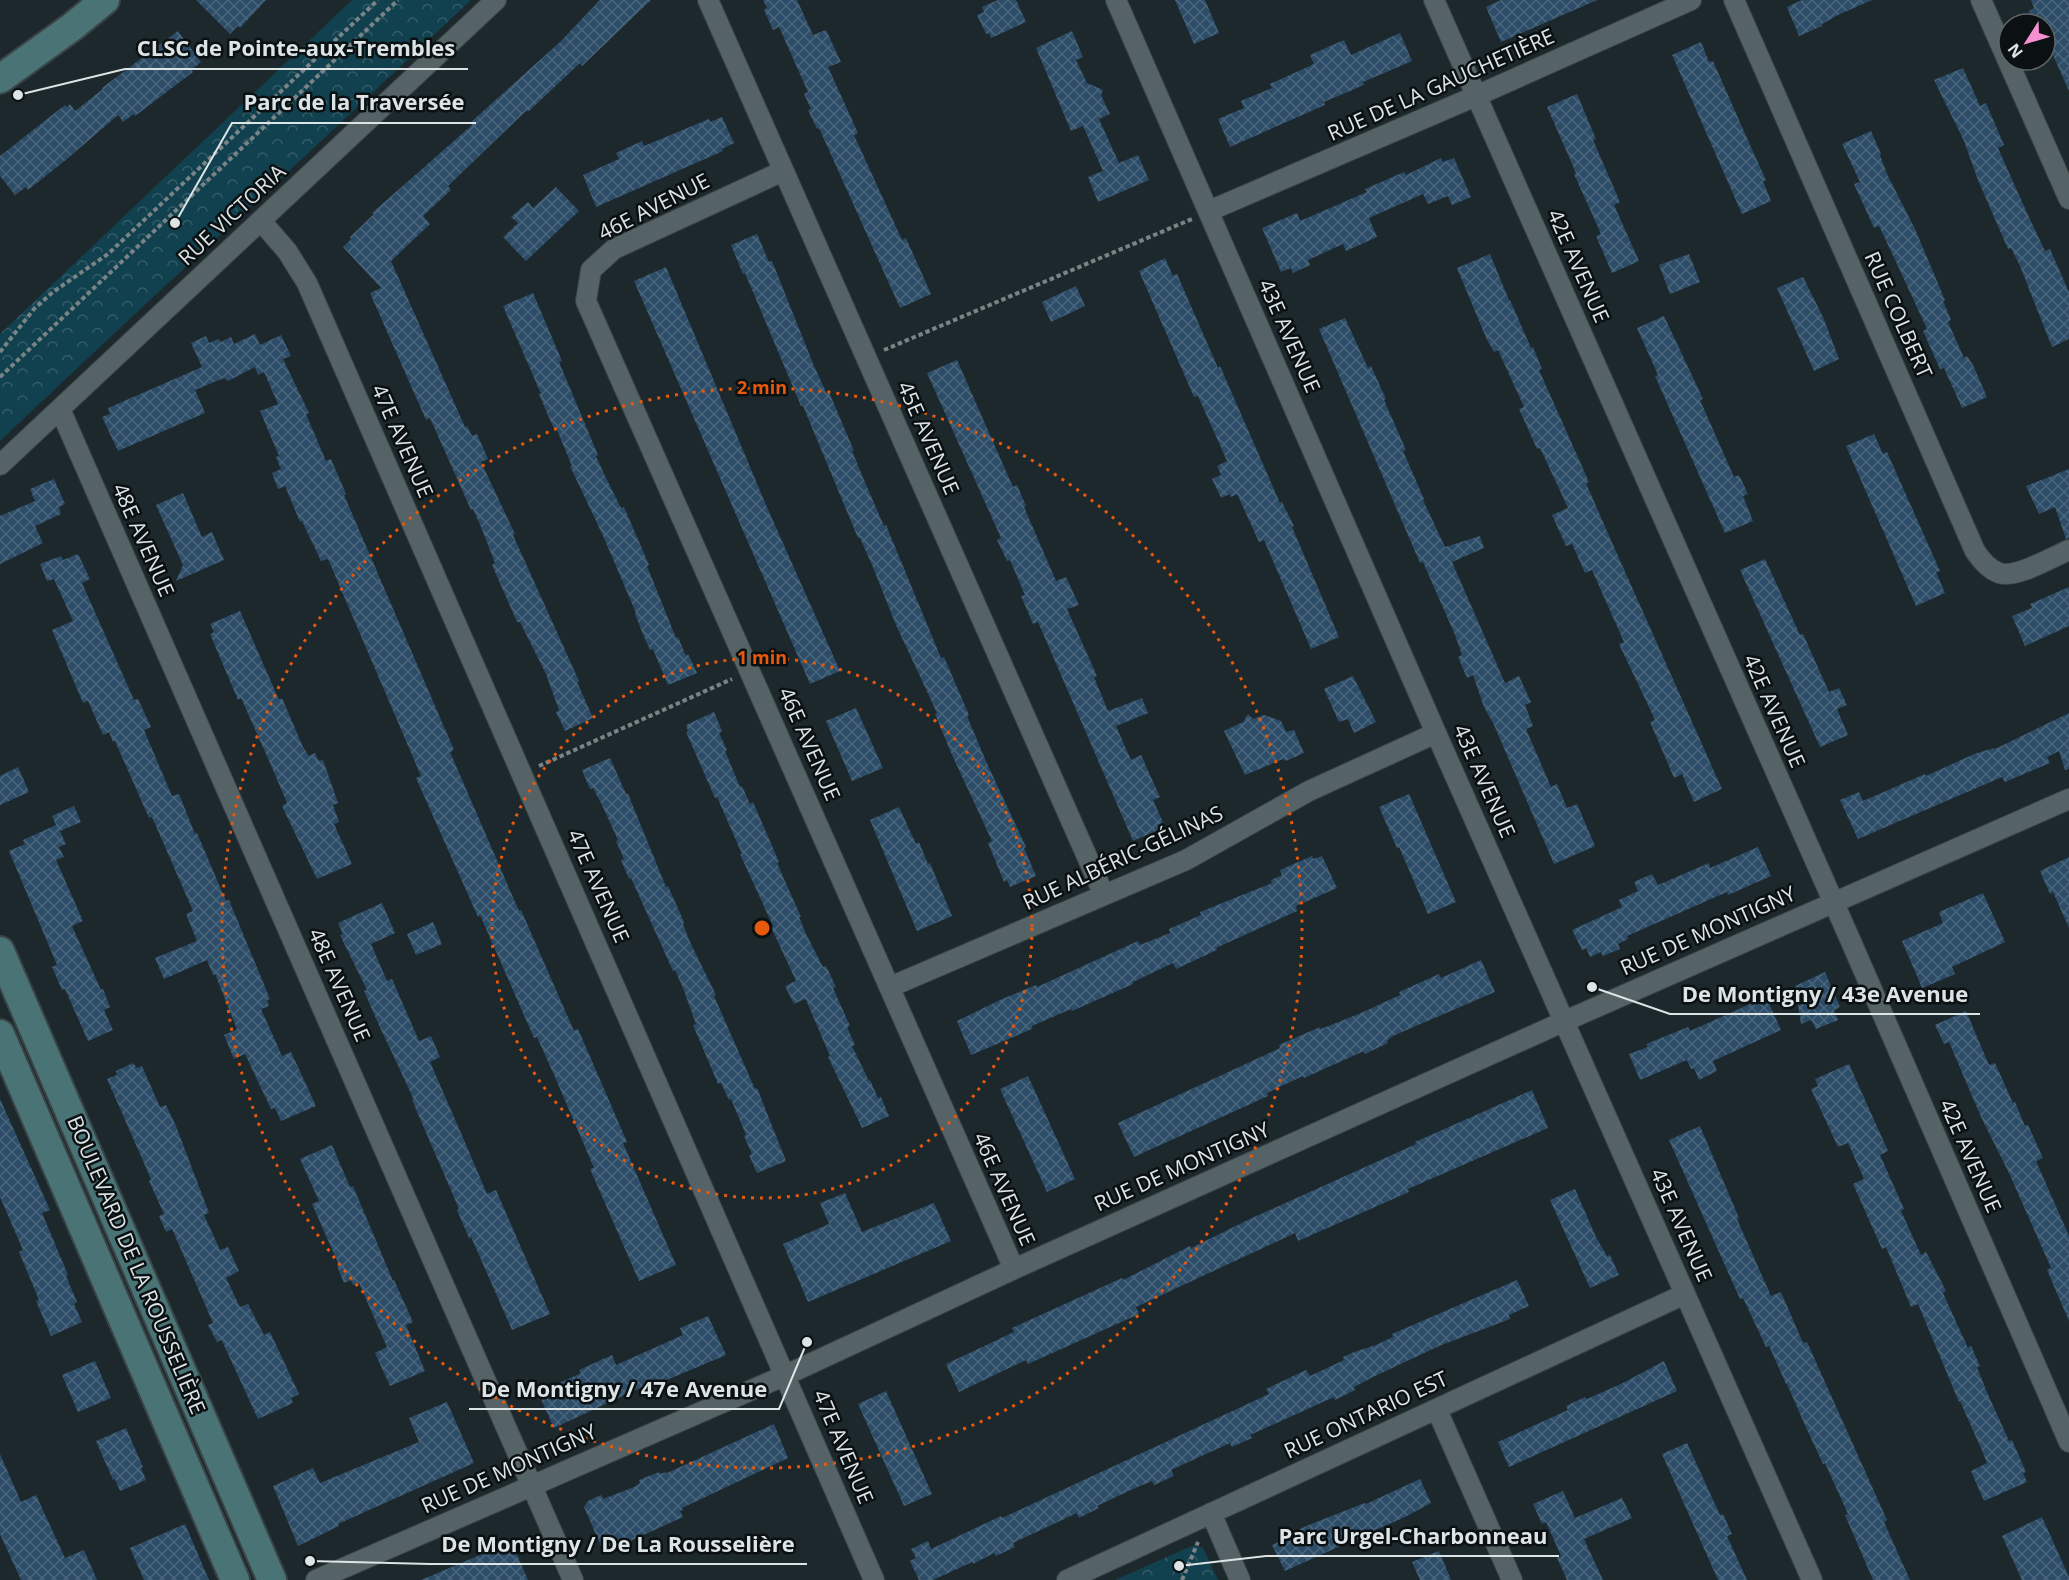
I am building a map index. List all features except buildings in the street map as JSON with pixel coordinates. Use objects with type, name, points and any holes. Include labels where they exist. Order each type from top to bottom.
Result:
[{"type":"street","points":[[0,79],[105,0]]},
{"type":"street","name":"RUE VICTORIA","points":[[0,465],[496,0]]},
{"type":"street","name":"45E AVENUE","points":[[708,0],[1104,895]]},
{"type":"street","name":"43E AVENUE","points":[[1116,0],[1436,733],[1812,1580]]},
{"type":"street","name":"42E AVENUE","points":[[1434,0],[2069,1442]]},
{"type":"street","name":"RUE DE LA GAUCHETIÈRE","points":[[1209,211],[1691,0]]},
{"type":"street","name":"RUE COLBERT","points":[[1734,0],[1975,551],[1985,565],[2000,574],[2017,573],[2069,550]]},
{"type":"street","points":[[1981,0],[2069,199]]},
{"type":"street","name":"46E AVENUE","points":[[783,171],[614,249],[591,270],[586,301],[1014,1269]]},
{"type":"street","name":"47E AVENUE","points":[[261,221],[287,251],[307,283],[874,1580]]},
{"type":"street","name":"48E AVENUE","points":[[60,409],[573,1580]]},
{"type":"street","name":"RUE ALBÉRIC-GÉLINAS","points":[[890,987],[1186,860],[1309,791],[1436,733]]},
{"type":"street","name":"RUE DE MONTIGNY","points":[[316,1580],[786,1375],[1014,1269],[1565,1021],[2069,799]]},
{"type":"street","name":"BOULEVARD DE LA ROUSSELIÈRE","points":[[0,951],[272,1580]]},
{"type":"street","name":"BOULEVARD DE LA ROUSSELIÈRE","points":[[0,1034],[235,1580]]},
{"type":"street","name":"RUE ONTARIO EST","points":[[1067,1580],[1686,1294]]},
{"type":"street","points":[[1437,1410],[1512,1580]]},
{"type":"street","points":[[1211,1513],[1240,1580]]},
{"type":"path","points":[[0,352],[34,309],[53,292],[108,254],[378,0]]},
{"type":"path","points":[[0,377],[398,0]]},
{"type":"path","points":[[867,358],[1209,211]]},
{"type":"path","points":[[522,774],[750,671]]},
{"type":"path","points":[[1182,1580],[1211,1513]]},
{"type":"green space","points":[[352,0],[471,0],[0,441],[0,334]]},
{"type":"green space","points":[[1194,1545],[1203,1548],[1218,1580],[1115,1580]]},
{"type":"place","name":"CLSC de Pointe-aux-Trembles","points":[[18,95]]},
{"type":"place","name":"Parc de la Traversée","points":[[175,223]]},
{"type":"place","name":"De Montigny / 43e Avenue","points":[[1592,987]]},
{"type":"place","name":"De Montigny / 47e Avenue","points":[[807,1342]]},
{"type":"place","name":"De Montigny / De La Rousselière","points":[[310,1561]]},
{"type":"place","name":"Parc Urgel-Charbonneau","points":[[1179,1566]]}]
